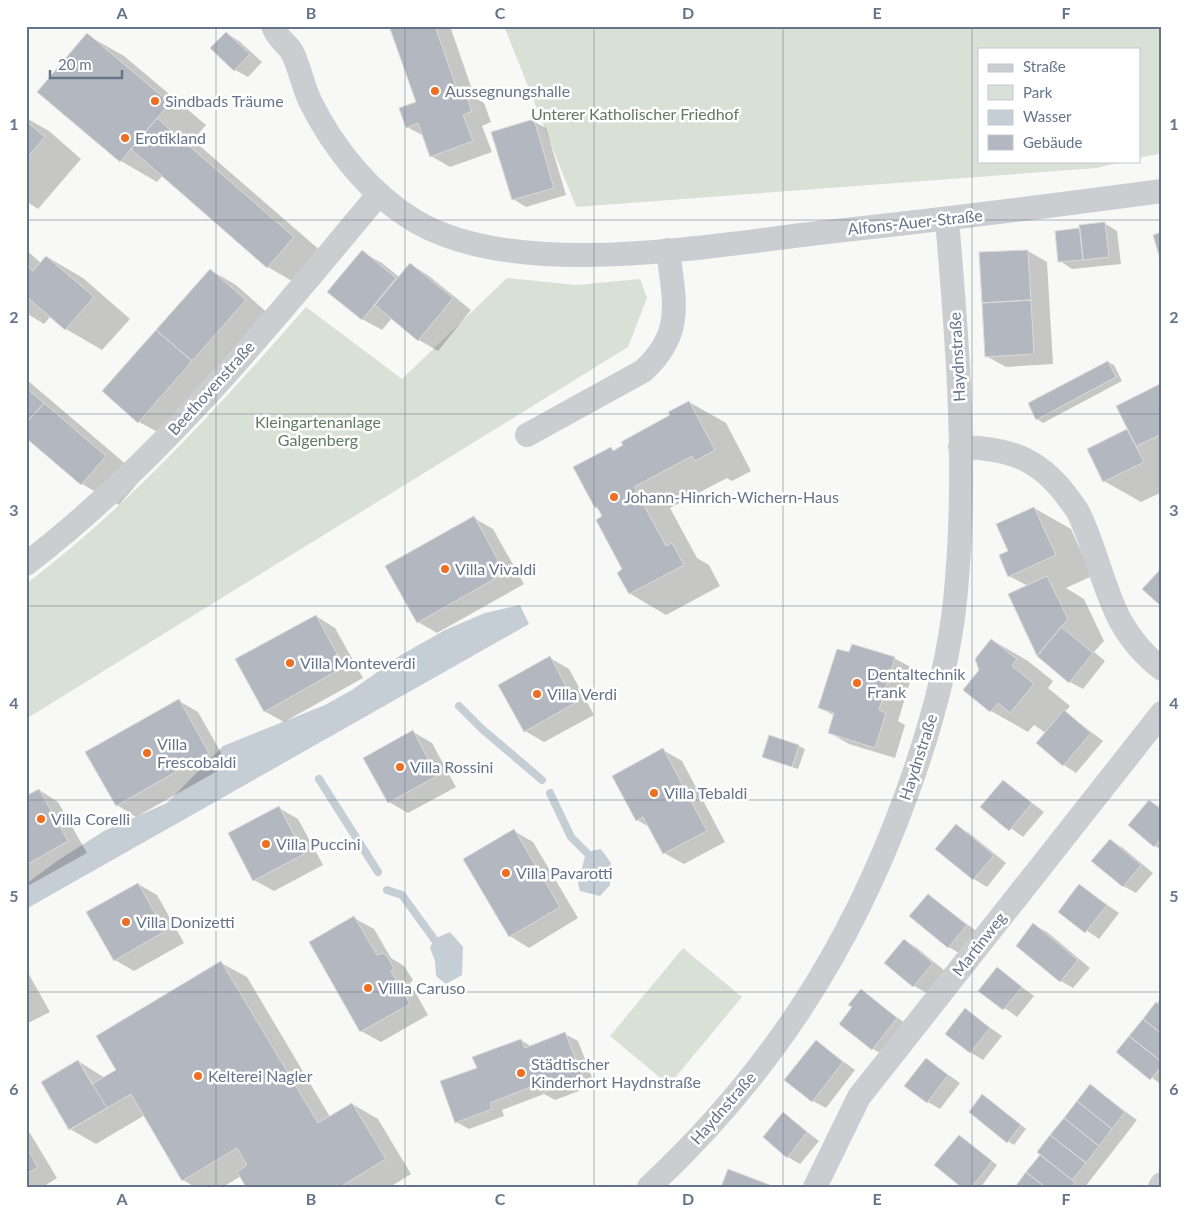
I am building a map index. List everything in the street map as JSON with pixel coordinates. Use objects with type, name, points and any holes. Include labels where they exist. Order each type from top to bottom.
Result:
[{"type":"street","name":"Alfons-Auer-Straße","points":[[273,26],[277,38],[291,50],[310,100],[327,132],[351,164],[379,194],[416,221],[448,235],[514,252],[599,253],[668,250],[947,220],[1162,191]]},
{"type":"street","name":"Alfons-Auer-Straße","points":[[291,50],[294,32],[292,26]]},
{"type":"street","name":"Beethovenstraße","points":[[26,564],[96,506],[144,462],[292,298],[379,194]]},
{"type":"street","name":"Haydnstraße","points":[[649,1187],[690,1146],[734,1097],[788,1030],[809,998],[855,916],[886,851],[934,714],[946,661],[955,601],[959,538],[960,446],[958,365],[947,220]]},
{"type":"street","points":[[527,435],[643,371],[659,356],[669,339],[673,322],[674,301],[668,250]]},
{"type":"street","points":[[960,446],[990,447],[1030,460],[1058,485],[1079,512],[1114,613],[1129,637],[1149,659],[1162,669]]},
{"type":"street","name":"Martinweg","points":[[815,1187],[860,1097],[1162,713]]},
{"type":"green space","name":"Unterer Katholischer Friedhof","points":[[504,26],[1162,26],[1162,153],[1140,158],[1140,48],[978,48],[978,162],[1121,162],[1097,168],[576,207]]},
{"type":"green space","name":"Kleingartenanlage Galgenberg","points":[[507,278],[576,285],[640,279],[647,298],[628,347],[26,719],[26,584],[102,521],[173,453],[306,307],[402,379]]},
{"type":"green space","points":[[683,948],[742,997],[669,1085],[610,1036]]},
{"type":"water","points":[[520,605],[529,624],[26,909],[26,884],[57,861],[104,831],[167,803],[223,746],[325,705],[352,690],[401,655],[445,630],[485,613]]},
{"type":"water","points":[[601,849],[611,863],[610,885],[600,896],[580,891],[578,884],[586,852]]},
{"type":"water","points":[[450,932],[463,947],[462,975],[446,984],[436,976],[435,961],[430,948],[434,939]]},
{"type":"building","name":"Aussegnungshalle","points":[[389,26],[435,26],[458,92],[464,90],[472,111],[463,115],[473,141],[430,157],[418,123],[406,128],[399,108],[416,102]]},
{"type":"building","points":[[226,32],[250,54],[234,71],[210,48]]},
{"type":"building","points":[[87,33],[170,103],[120,162],[37,92]]},
{"type":"building","points":[[157,118],[294,237],[267,268],[131,149]]},
{"type":"building","points":[[534,119],[554,188],[512,200],[491,132]]},
{"type":"building","points":[[26,121],[45,137],[26,159]]},
{"type":"building","points":[[1105,222],[1109,257],[1083,260],[1079,225]]},
{"type":"building","points":[[1080,228],[1083,260],[1058,262],[1055,231]]},
{"type":"building","points":[[1162,232],[1162,266],[1153,235]]},
{"type":"building","points":[[362,250],[396,278],[362,320],[327,292]]},
{"type":"building","points":[[1028,250],[1031,300],[982,303],[979,252]]},
{"type":"building","points":[[46,256],[94,297],[65,330],[26,296],[26,265],[33,271]]},
{"type":"building","points":[[410,263],[453,298],[418,341],[375,305]]},
{"type":"building","points":[[210,269],[246,300],[192,361],[156,330]]},
{"type":"building","points":[[1031,300],[1034,354],[985,357],[982,303]]},
{"type":"building","points":[[156,330],[192,361],[138,423],[102,391]]},
{"type":"building","points":[[1108,361],[1116,377],[1036,420],[1028,403]]},
{"type":"building","points":[[1162,383],[1162,434],[1136,446],[1116,406]]},
{"type":"building","points":[[26,388],[44,403],[26,423]]},
{"type":"building","name":"Johann-Hinrich-Wichern-Haus","points":[[689,401],[715,450],[695,461],[692,456],[634,487],[666,546],[672,543],[684,565],[629,594],[617,573],[622,569],[596,520],[602,516],[597,507],[595,508],[573,467],[611,447],[613,451],[623,445],[621,442],[670,415],[668,412]]},
{"type":"building","points":[[44,403],[106,456],[81,485],[26,438],[26,423]]},
{"type":"building","points":[[1127,429],[1144,462],[1103,482],[1087,449]]},
{"type":"building","points":[[1034,507],[1056,555],[1008,577],[999,555],[1008,551],[996,524]]},
{"type":"building","name":"Villa Vivaldi","points":[[474,516],[505,573],[417,623],[385,566]]},
{"type":"building","points":[[1159,571],[1162,573],[1162,607],[1142,589]]},
{"type":"building","points":[[1047,576],[1068,619],[1037,656],[1008,594]]},
{"type":"building","name":"Villa Monteverdi","points":[[316,615],[344,667],[264,712],[235,659]]},
{"type":"building","points":[[1061,627],[1093,653],[1069,683],[1037,656]]},
{"type":"building","points":[[991,639],[1017,659],[1012,666],[1034,684],[1010,713],[998,703],[990,712],[963,690],[979,670],[975,659]]},
{"type":"building","name":"Dentaltechnik Frank","points":[[852,644],[895,657],[879,710],[886,713],[875,748],[828,733],[834,713],[818,708],[837,649],[849,652]]},
{"type":"building","name":"Villa Verdi","points":[[550,656],[575,703],[524,732],[498,685]]},
{"type":"building","name":"Villa Frescobaldi","points":[[179,699],[209,753],[116,806],[85,752]]},
{"type":"building","points":[[1064,710],[1091,733],[1063,766],[1036,743]]},
{"type":"building","name":"Villa Rossini","points":[[413,730],[437,776],[388,803],[363,758]]},
{"type":"building","points":[[769,735],[799,745],[792,767],[762,757]]},
{"type":"building","name":"Villa Tebaldi","points":[[663,748],[707,831],[663,854],[643,817],[636,821],[612,776]]},
{"type":"building","points":[[1003,780],[1032,803],[1009,831],[980,807]]},
{"type":"building","name":"Villa Corelli","points":[[39,789],[68,841],[26,865],[26,796]]},
{"type":"building","points":[[1149,800],[1162,810],[1162,837],[1154,847],[1128,825]]},
{"type":"building","name":"Villa Puccini","points":[[279,806],[304,854],[253,881],[228,833]]},
{"type":"building","points":[[956,824],[994,855],[973,880],[935,849]]},
{"type":"building","name":"Villa Pavarotti","points":[[514,829],[560,907],[509,937],[463,859]]},
{"type":"building","points":[[1110,839],[1141,865],[1123,887],[1091,861]]},
{"type":"building","name":"Villa Donizetti","points":[[138,883],[165,931],[114,961],[86,912]]},
{"type":"building","points":[[1079,884],[1107,905],[1085,933],[1058,912]]},
{"type":"building","points":[[928,894],[967,925],[948,948],[909,916]]},
{"type":"building","name":"Villla Caruso","points":[[354,916],[377,955],[384,953],[390,961],[394,968],[391,971],[410,1004],[360,1032],[309,942]]},
{"type":"building","points":[[1033,923],[1078,960],[1060,982],[1016,946]]},
{"type":"building","points":[[904,939],[933,963],[913,987],[884,963]]},
{"type":"building","name":"Kelterei Nagler","points":[[221,961],[318,1123],[352,1103],[386,1159],[340,1187],[246,1187],[237,1172],[247,1165],[237,1148],[182,1181],[131,1094],[69,1130],[41,1082],[78,1060],[92,1084],[116,1070],[96,1036]]},
{"type":"building","points":[[997,967],[1022,987],[1003,1010],[978,991]]},
{"type":"building","points":[[861,989],[897,1018],[872,1050],[839,1024],[852,1007],[848,1005]]},
{"type":"building","points":[[1156,1002],[1162,1007],[1162,1034],[1143,1019]]},
{"type":"building","points":[[965,1008],[990,1028],[970,1053],[945,1034]]},
{"type":"building","points":[[1143,1019],[1162,1034],[1162,1062],[1129,1036]]},
{"type":"building","name":"Städtischer Kinderhort Haydnstraße","points":[[565,1032],[583,1078],[542,1093],[538,1084],[490,1103],[492,1109],[455,1123],[440,1081],[477,1068],[472,1057],[521,1039],[525,1048]]},
{"type":"building","points":[[1129,1036],[1162,1062],[1162,1066],[1150,1080],[1116,1052]]},
{"type":"building","points":[[816,1040],[843,1062],[812,1102],[784,1080]]},
{"type":"building","points":[[926,1058],[948,1075],[927,1103],[904,1086]]},
{"type":"building","points":[[78,1060],[107,1108],[69,1130],[41,1082]]},
{"type":"building","points":[[1090,1084],[1125,1112],[1112,1129],[1077,1101]]},
{"type":"building","points":[[982,1094],[1021,1125],[1007,1143],[969,1112]]},
{"type":"building","points":[[1077,1101],[1112,1129],[1099,1146],[1064,1118]]},
{"type":"building","points":[[783,1112],[807,1132],[787,1158],[763,1137]]},
{"type":"building","points":[[1064,1118],[1099,1146],[1086,1163],[1050,1135]]},
{"type":"building","points":[[959,1135],[992,1161],[972,1187],[961,1187],[934,1165]]},
{"type":"building","points":[[1050,1135],[1086,1163],[1072,1180],[1037,1152]]},
{"type":"building","points":[[26,1147],[38,1167],[26,1174]]},
{"type":"building","points":[[1040,1155],[1075,1182],[1072,1187],[1045,1187],[1026,1172]]},
{"type":"building","points":[[728,1169],[770,1185],[769,1187],[721,1187]]},
{"type":"building","points":[[1026,1172],[1045,1187],[1015,1187]]},
{"type":"waterway","points":[[459,706],[482,729],[542,780]]},
{"type":"waterway","points":[[319,779],[378,872]]},
{"type":"waterway","points":[[550,793],[571,837],[586,852]]},
{"type":"waterway","points":[[387,890],[402,895],[434,939]]},
{"type":"place","name":"Aussegnungshalle","points":[[435,91]]},
{"type":"place","name":"Sindbads Träume","points":[[155,101]]},
{"type":"place","name":"Erotikland","points":[[125,138]]},
{"type":"place","name":"Johann-Hinrich-Wichern-Haus","points":[[614,497]]},
{"type":"place","name":"Villa Vivaldi","points":[[445,569]]},
{"type":"place","name":"Villa Monteverdi","points":[[290,663]]},
{"type":"place","name":"Dentaltechnik Frank","points":[[857,683]]},
{"type":"place","name":"Villa Verdi","points":[[537,694]]},
{"type":"place","name":"Villa Frescobaldi","points":[[147,753]]},
{"type":"place","name":"Villa Rossini","points":[[400,767]]},
{"type":"place","name":"Villa Tebaldi","points":[[654,793]]},
{"type":"place","name":"Villa Corelli","points":[[41,819]]},
{"type":"place","name":"Villa Puccini","points":[[266,844]]},
{"type":"place","name":"Villa Pavarotti","points":[[506,873]]},
{"type":"place","name":"Villa Donizetti","points":[[126,922]]},
{"type":"place","name":"Villla Caruso","points":[[368,988]]},
{"type":"place","name":"Städtischer Kinderhort Haydnstraße","points":[[521,1073]]},
{"type":"place","name":"Kelterei Nagler","points":[[198,1076]]}]
